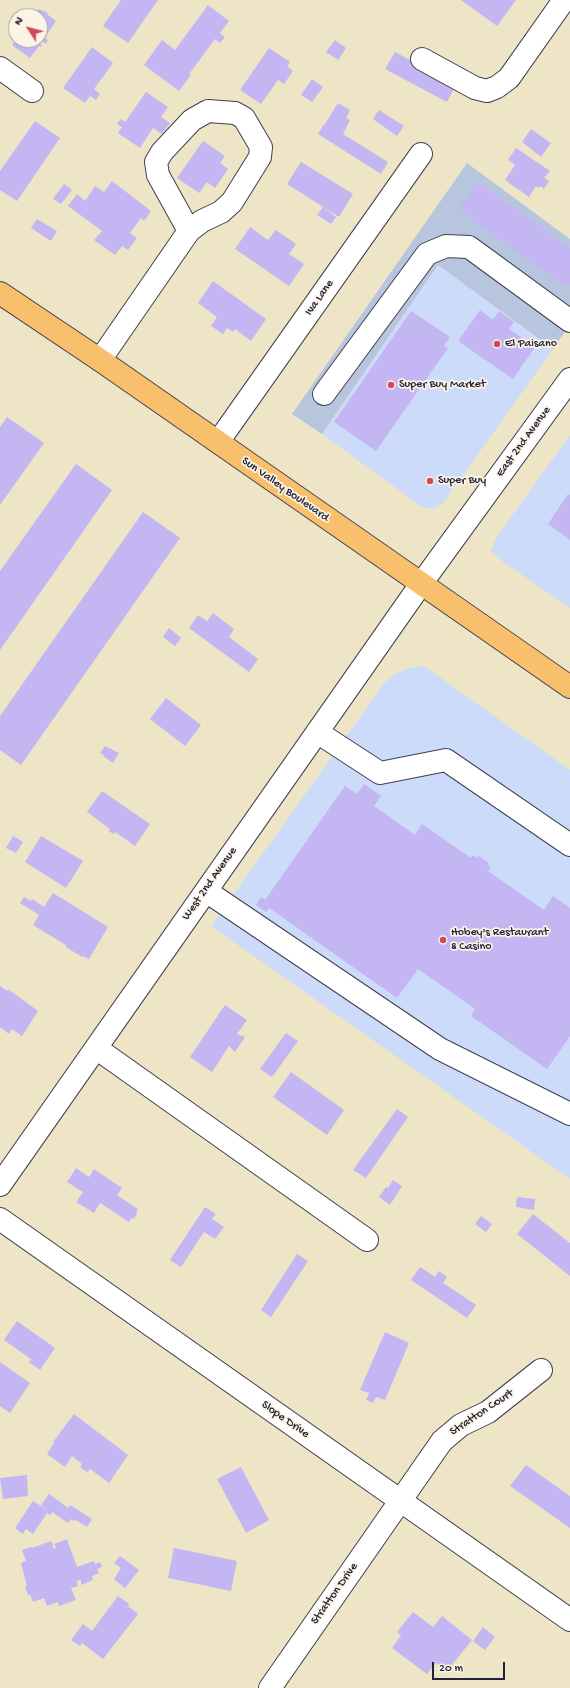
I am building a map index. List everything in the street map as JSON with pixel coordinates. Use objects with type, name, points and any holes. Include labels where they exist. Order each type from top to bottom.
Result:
[{"type":"main road","name":"Sun Valley Boulevard","points":[[0,293],[100,360],[570,687]]},
{"type":"street","points":[[422,59],[475,88],[487,91],[497,87],[510,78],[564,0]]},
{"type":"street","points":[[0,68],[32,91]]},
{"type":"street","points":[[100,360],[188,231],[221,212],[232,202],[260,157],[261,147],[244,118],[235,113],[208,111],[192,120],[162,152],[156,162],[158,175],[188,231]]},
{"type":"street","name":"Iva Lane","points":[[218,442],[421,154]]},
{"type":"street","points":[[324,394],[427,254],[446,246],[469,247],[570,321]]},
{"type":"street","name":"East 2nd Avenue","points":[[421,584],[570,379]]},
{"type":"street","name":"West 2nd Avenue","points":[[0,1185],[421,584]]},
{"type":"street","points":[[317,732],[380,773],[446,760],[570,845]]},
{"type":"street","points":[[206,891],[440,1049],[570,1114]]},
{"type":"street","points":[[96,1048],[367,1240]]},
{"type":"street","name":"Slope Drive","points":[[0,1219],[570,1620]]},
{"type":"street","name":"Stratton Court","points":[[399,1500],[442,1441],[461,1425],[488,1412],[541,1370]]},
{"type":"street","name":"Stratton Drive","points":[[270,1688],[399,1500]]},
{"type":"shaded area","points":[[467,163],[570,239],[570,324],[553,349],[438,265],[322,434],[292,414]]},
{"type":"shaded area","points":[[438,265],[553,349],[443,503],[432,509],[422,507],[322,434]]},
{"type":"shaded area","points":[[570,435],[570,608],[499,559],[491,551],[496,538]]},
{"type":"shaded area","points":[[424,666],[570,770],[570,1179],[211,926],[385,682],[395,674],[409,668]]},
{"type":"building","points":[[121,0],[158,0],[128,43],[103,26]]},
{"type":"building","points":[[461,0],[516,0],[497,26]]},
{"type":"building","points":[[208,5],[229,21],[220,33],[225,37],[220,43],[215,39],[189,74],[191,75],[179,91],[144,65],[162,40],[175,50]]},
{"type":"building","points":[[48,15],[56,21],[48,33]]},
{"type":"building","points":[[335,40],[346,48],[338,60],[326,52]]},
{"type":"building","points":[[92,47],[113,63],[94,89],[100,94],[96,100],[90,96],[85,103],[63,88]]},
{"type":"building","points":[[16,48],[38,48],[30,58]]},
{"type":"building","points":[[269,48],[290,62],[287,66],[293,71],[284,84],[278,80],[261,104],[240,90]]},
{"type":"building","points":[[395,52],[456,85],[447,102],[385,69]]},
{"type":"building","points":[[312,79],[323,87],[312,102],[301,95]]},
{"type":"building","points":[[146,92],[168,107],[161,117],[170,123],[162,134],[153,128],[140,148],[118,133],[122,127],[117,124],[121,119],[125,122]]},
{"type":"building","points":[[338,103],[350,110],[346,118],[350,120],[343,134],[388,162],[381,174],[318,134],[324,124],[326,125],[325,124]]},
{"type":"building","points":[[379,110],[404,126],[397,136],[373,119]]},
{"type":"building","points":[[35,121],[60,138],[17,201],[0,190],[0,171]]},
{"type":"building","points":[[531,129],[551,143],[541,157],[522,142]]},
{"type":"building","points":[[203,141],[225,156],[220,163],[228,169],[215,188],[207,182],[199,193],[177,178]]},
{"type":"building","points":[[516,148],[550,171],[544,178],[549,181],[544,189],[540,186],[538,188],[536,186],[529,197],[505,180],[515,165],[508,160]]},
{"type":"building","points":[[301,162],[353,194],[339,217],[287,184]]},
{"type":"building","points":[[112,181],[151,211],[144,221],[141,218],[130,233],[137,238],[128,250],[122,246],[115,255],[94,240],[102,231],[68,206],[77,194],[85,201],[95,186],[104,192]]},
{"type":"building","points":[[478,182],[570,248],[570,281],[566,287],[458,209]]},
{"type":"building","points":[[64,184],[72,190],[61,204],[53,199]]},
{"type":"building","points":[[323,207],[336,217],[331,224],[317,215]]},
{"type":"building","points":[[37,219],[57,231],[51,241],[31,228]]},
{"type":"building","points":[[250,227],[268,240],[276,230],[296,244],[289,254],[304,264],[289,286],[235,249]]},
{"type":"building","points":[[213,281],[266,319],[251,341],[235,329],[233,332],[227,328],[223,334],[211,326],[217,317],[198,303]]},
{"type":"building","name":"El Paisano","points":[[480,310],[493,320],[499,311],[514,322],[509,329],[535,347],[513,379],[458,341]]},
{"type":"building","name":"Super Buy Market","points":[[411,311],[450,337],[444,346],[448,348],[376,451],[334,422]]},
{"type":"building","points":[[7,417],[44,443],[0,505],[0,427]]},
{"type":"building","points":[[76,464],[112,490],[0,650],[0,571]]},
{"type":"building","points":[[568,494],[570,495],[570,540],[548,524]]},
{"type":"building","points":[[143,512],[180,538],[21,765],[0,750],[0,716]]},
{"type":"building","points":[[213,613],[234,629],[229,637],[258,659],[249,672],[189,628],[198,615],[207,621]]},
{"type":"building","points":[[169,628],[181,638],[175,646],[163,637]]},
{"type":"building","points":[[166,698],[201,725],[185,746],[150,719]]},
{"type":"building","points":[[105,746],[119,753],[113,763],[100,753]]},
{"type":"building","name":"Hobey's Restaurant & Casino","points":[[364,784],[381,796],[374,806],[415,835],[422,824],[471,858],[473,855],[477,858],[479,856],[489,863],[487,865],[491,867],[488,871],[544,910],[553,896],[570,908],[570,1036],[547,1069],[471,1016],[475,1009],[418,969],[397,998],[269,908],[266,912],[256,905],[261,897],[265,900],[345,786],[357,794]]},
{"type":"building","points":[[102,791],[150,824],[135,846],[115,832],[113,834],[109,831],[110,829],[87,812]]},
{"type":"building","points":[[13,836],[23,842],[16,853],[6,848]]},
{"type":"building","points":[[41,836],[83,861],[66,888],[25,862]]},
{"type":"building","points":[[53,893],[108,927],[89,959],[83,956],[82,957],[66,947],[66,945],[33,925],[39,915],[20,903],[24,897],[31,901],[32,899],[44,907]]},
{"type":"building","points":[[0,986],[7,991],[8,989],[38,1011],[22,1036],[12,1029],[9,1034],[0,1027]]},
{"type":"building","points":[[225,1005],[247,1020],[237,1034],[245,1037],[235,1052],[229,1046],[212,1072],[190,1057]]},
{"type":"building","points":[[286,1033],[298,1041],[272,1077],[260,1069]]},
{"type":"building","points":[[291,1072],[344,1110],[327,1135],[273,1097]]},
{"type":"building","points":[[397,1109],[408,1117],[366,1178],[353,1170]]},
{"type":"building","points":[[76,1168],[89,1177],[94,1169],[122,1188],[117,1195],[138,1209],[134,1219],[131,1218],[129,1222],[100,1203],[94,1213],[76,1202],[83,1192],[67,1182]]},
{"type":"building","points":[[393,1180],[402,1186],[390,1205],[379,1197],[386,1187],[388,1188]]},
{"type":"building","points":[[517,1197],[535,1199],[534,1210],[516,1207]]},
{"type":"building","points":[[205,1207],[216,1214],[212,1219],[224,1227],[215,1239],[204,1232],[181,1267],[170,1260]]},
{"type":"building","points":[[533,1214],[570,1243],[570,1276],[517,1234]]},
{"type":"building","points":[[481,1216],[492,1224],[486,1232],[475,1224]]},
{"type":"building","points":[[297,1254],[308,1261],[271,1317],[261,1310]]},
{"type":"building","points":[[420,1267],[435,1277],[439,1271],[447,1277],[443,1283],[476,1305],[467,1318],[411,1280]]},
{"type":"building","points":[[17,1321],[55,1348],[40,1370],[29,1362],[31,1359],[4,1340]]},
{"type":"building","points":[[385,1332],[409,1343],[385,1400],[376,1397],[373,1403],[366,1400],[369,1393],[360,1390]]},
{"type":"building","points":[[0,1362],[30,1383],[10,1413],[0,1406]]},
{"type":"building","points":[[74,1414],[128,1455],[109,1483],[90,1469],[87,1472],[80,1467],[82,1464],[72,1456],[65,1467],[47,1454],[54,1443],[53,1442]]},
{"type":"building","points":[[526,1465],[570,1496],[570,1528],[510,1486]]},
{"type":"building","points":[[241,1467],[269,1520],[246,1533],[217,1479]]},
{"type":"building","points":[[27,1475],[28,1496],[3,1499],[0,1478]]},
{"type":"building","points":[[49,1494],[68,1508],[70,1505],[92,1519],[87,1527],[76,1520],[74,1521],[71,1519],[68,1523],[52,1512],[50,1515],[47,1513],[33,1534],[26,1529],[23,1534],[15,1528],[33,1501],[49,1511],[41,1505]]},
{"type":"building","points":[[67,1539],[77,1567],[94,1561],[95,1564],[100,1562],[102,1567],[97,1569],[99,1573],[92,1576],[93,1580],[81,1585],[81,1580],[77,1581],[78,1586],[71,1588],[76,1600],[59,1606],[58,1602],[47,1606],[44,1598],[33,1602],[30,1594],[28,1595],[25,1586],[27,1586],[21,1563],[26,1561],[22,1550],[51,1541],[54,1549],[56,1548],[54,1544]]},
{"type":"building","points":[[174,1548],[237,1561],[231,1591],[168,1578]]},
{"type":"building","points":[[120,1556],[139,1570],[125,1588],[114,1579],[121,1568],[114,1563]]},
{"type":"building","points":[[118,1596],[129,1604],[126,1608],[128,1606],[138,1614],[103,1659],[82,1643],[80,1646],[71,1640],[83,1624],[92,1631]]},
{"type":"building","points":[[413,1612],[433,1627],[442,1616],[472,1640],[447,1671],[436,1663],[427,1674],[392,1648],[401,1635],[397,1632]]},
{"type":"building","points":[[483,1627],[495,1637],[485,1650],[473,1641]]},
{"type":"place","name":"El Paisano","points":[[497,344]]},
{"type":"place","name":"Super Buy Market","points":[[391,385]]},
{"type":"place","name":"Super Buy","points":[[430,481]]},
{"type":"place","name":"Hobey's Restaurant & Casino","points":[[443,940]]}]
